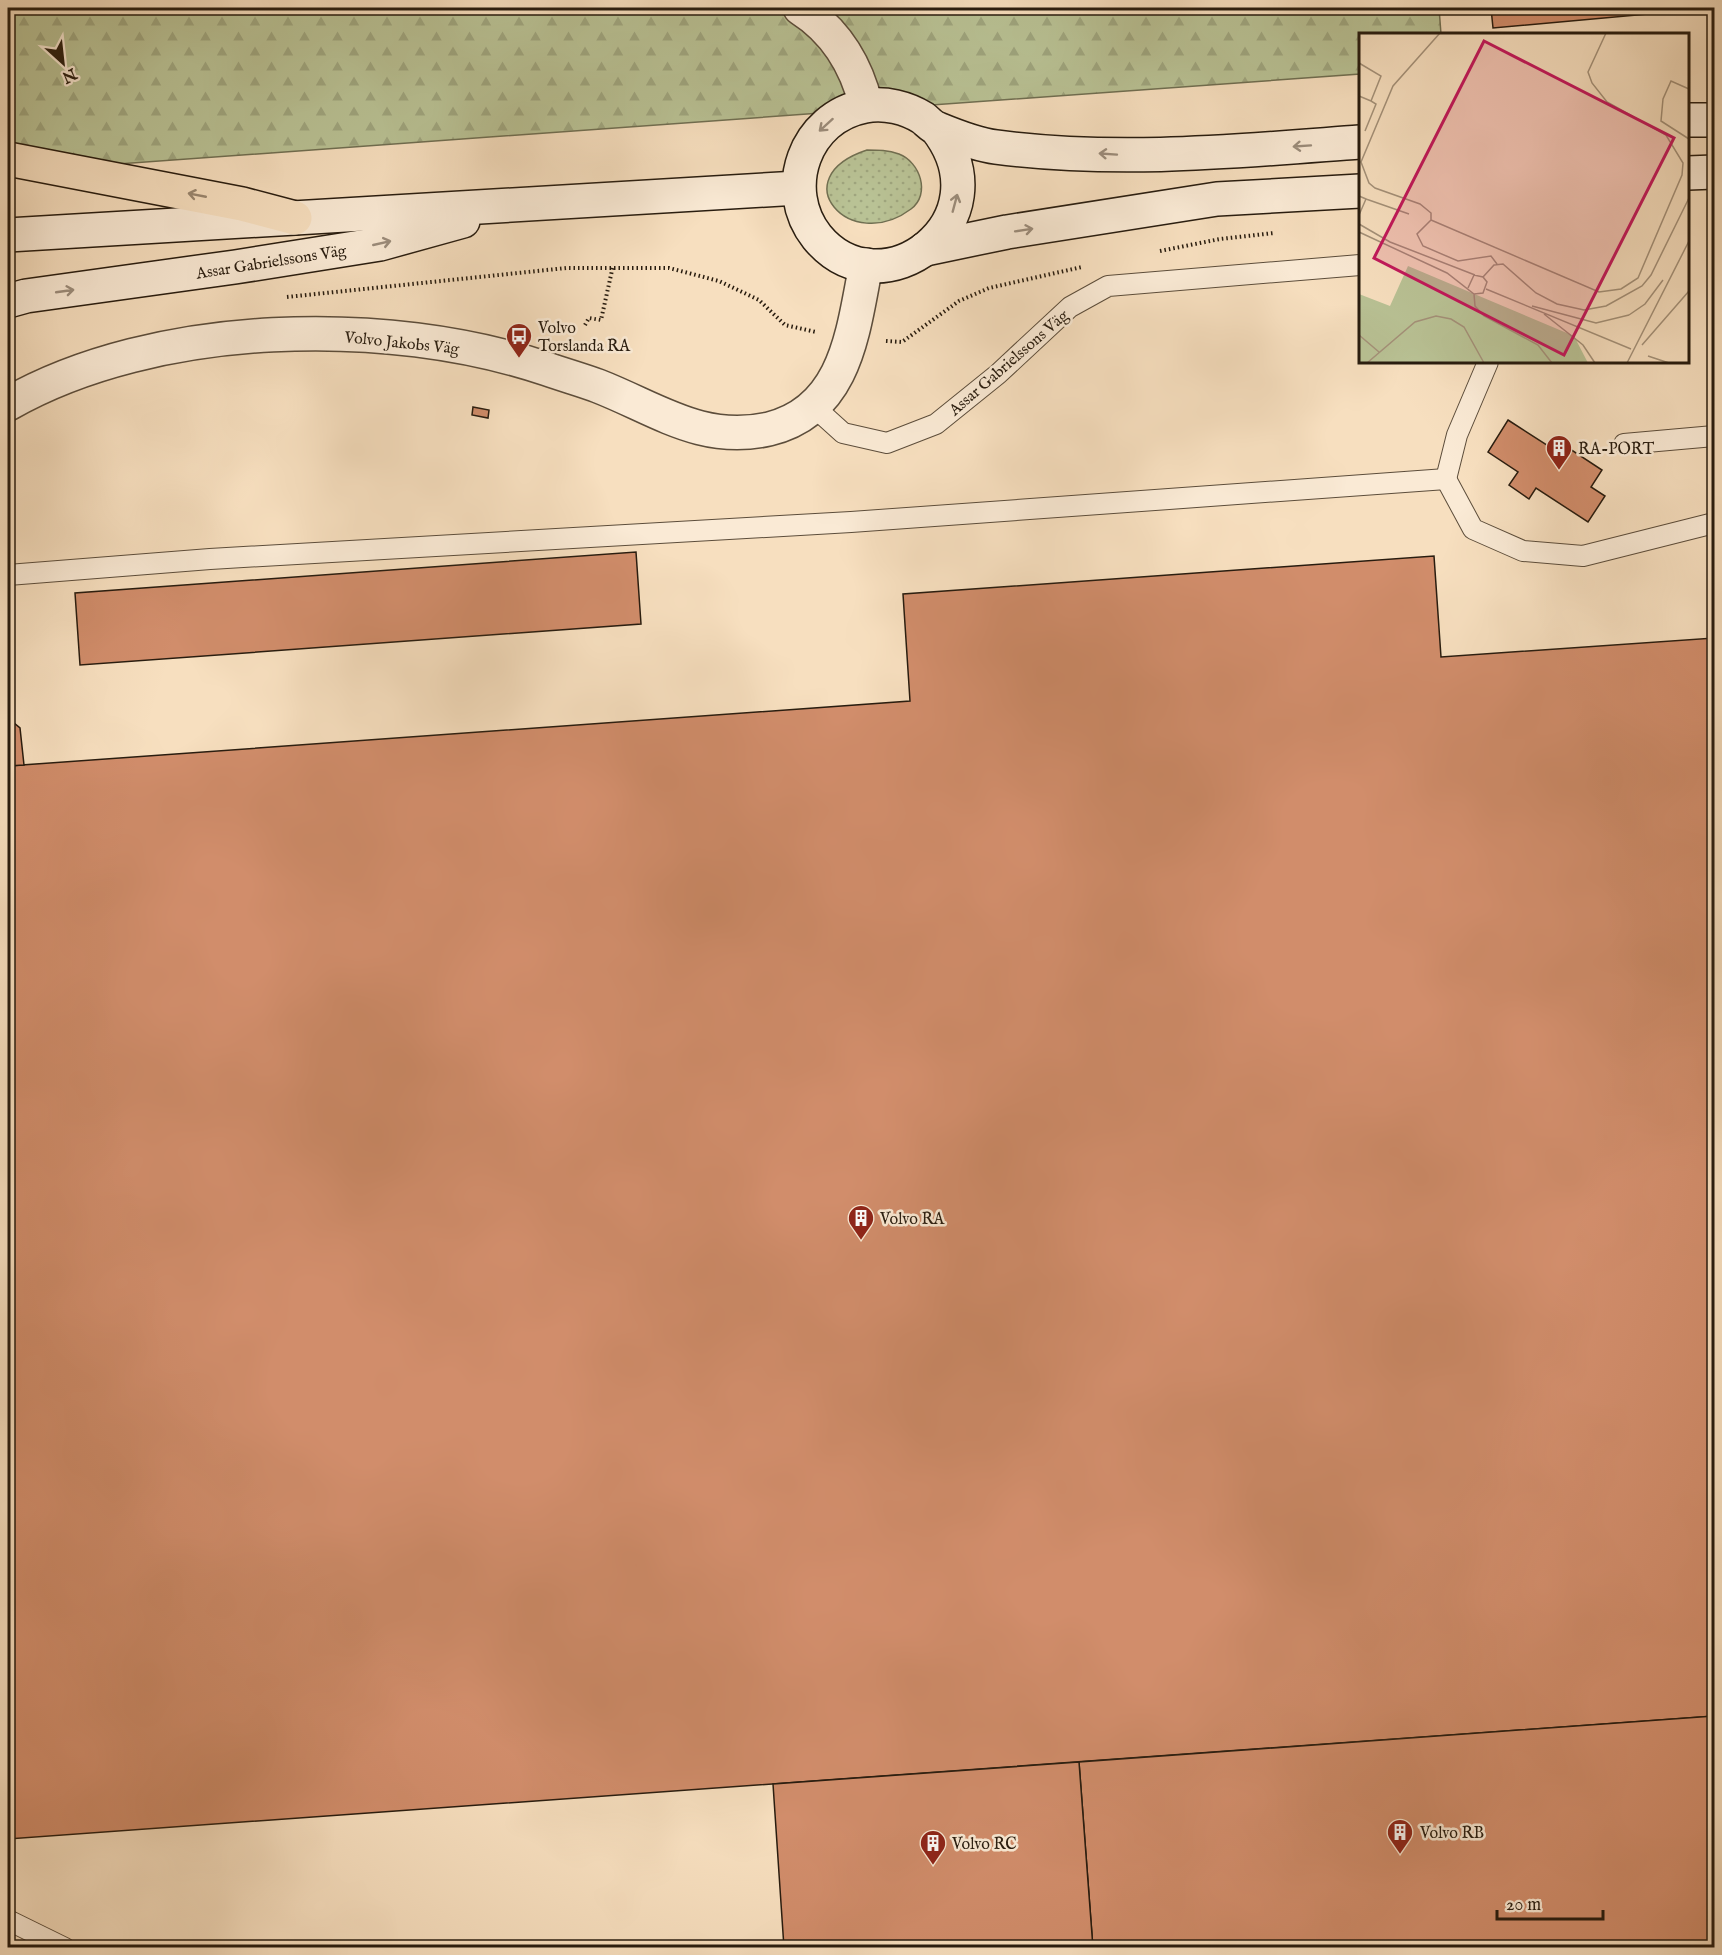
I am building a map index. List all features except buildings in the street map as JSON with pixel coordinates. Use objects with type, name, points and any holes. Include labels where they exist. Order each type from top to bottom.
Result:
[{"type":"highway","points":[[8,159],[242,204],[295,218]]},
{"type":"street","points":[[800,8],[818,20],[846,52],[860,80],[866,105]]},
{"type":"street","points":[[866,105],[897,106],[924,119],[936,129],[954,158],[958,191],[948,224],[938,238],[925,249],[903,261],[866,265],[839,254],[818,238],[804,214],[798,188],[800,168],[817,134],[831,120],[866,105]]},
{"type":"street","points":[[1689,120],[1714,120]]},
{"type":"street","points":[[936,129],[995,147],[1143,156],[1359,142]]},
{"type":"street","points":[[1689,173],[1714,172]]},
{"type":"street","name":"Assar Gabrielssons Väg","points":[[8,235],[530,202],[798,188]]},
{"type":"street","points":[[925,249],[1007,232],[1217,199],[1359,191]]},
{"type":"street","name":"Assar Gabrielssons Väg","points":[[8,301],[26,296],[380,244],[530,202]]},
{"type":"street","name":"Volvo Jakobs Väg","points":[[8,404],[79,372],[139,353],[239,337],[340,334],[431,341],[519,359],[599,387],[680,423],[708,432],[735,433],[770,428],[800,416],[832,387],[844,365],[866,265]]},
{"type":"lane","name":"Assar Gabrielssons Väg","points":[[812,405],[843,433],[887,443],[936,424],[998,374],[1070,307],[1108,286],[1359,265]]},
{"type":"lane","points":[[1488,363],[1486,372],[1457,435],[1446,479],[1473,529],[1522,551],[1583,556],[1714,523]]},
{"type":"lane","points":[[1624,444],[1714,436]]},
{"type":"lane","points":[[8,575],[210,559],[851,522],[1446,479]]},
{"type":"lane","points":[[8,1920],[65,1947]]},
{"type":"path","points":[[1156,252],[1220,239],[1278,233]]},
{"type":"path","points":[[275,299],[566,268],[613,266],[669,268],[719,281],[759,300],[785,325],[851,337],[902,342],[959,300],[989,288],[1091,265]]},
{"type":"path","points":[[585,325],[589,318],[601,320],[613,266]]},
{"type":"green space","points":[[8,8],[1439,8],[1441,33],[1359,33],[1359,74],[8,172]]},
{"type":"green space","points":[[867,150],[899,154],[913,164],[920,179],[921,195],[917,203],[911,209],[888,221],[866,223],[848,218],[834,207],[827,193],[829,178],[842,162]]},
{"type":"place","name":"Volvo Torslanda RA","points":[[519,359]]},
{"type":"place","name":"RA-PORT","points":[[1559,471]]},
{"type":"place","name":"Volvo RA","points":[[861,1241]]},
{"type":"place","name":"Volvo RB","points":[[1400,1855]]},
{"type":"place","name":"Volvo RC","points":[[933,1866]]}]
